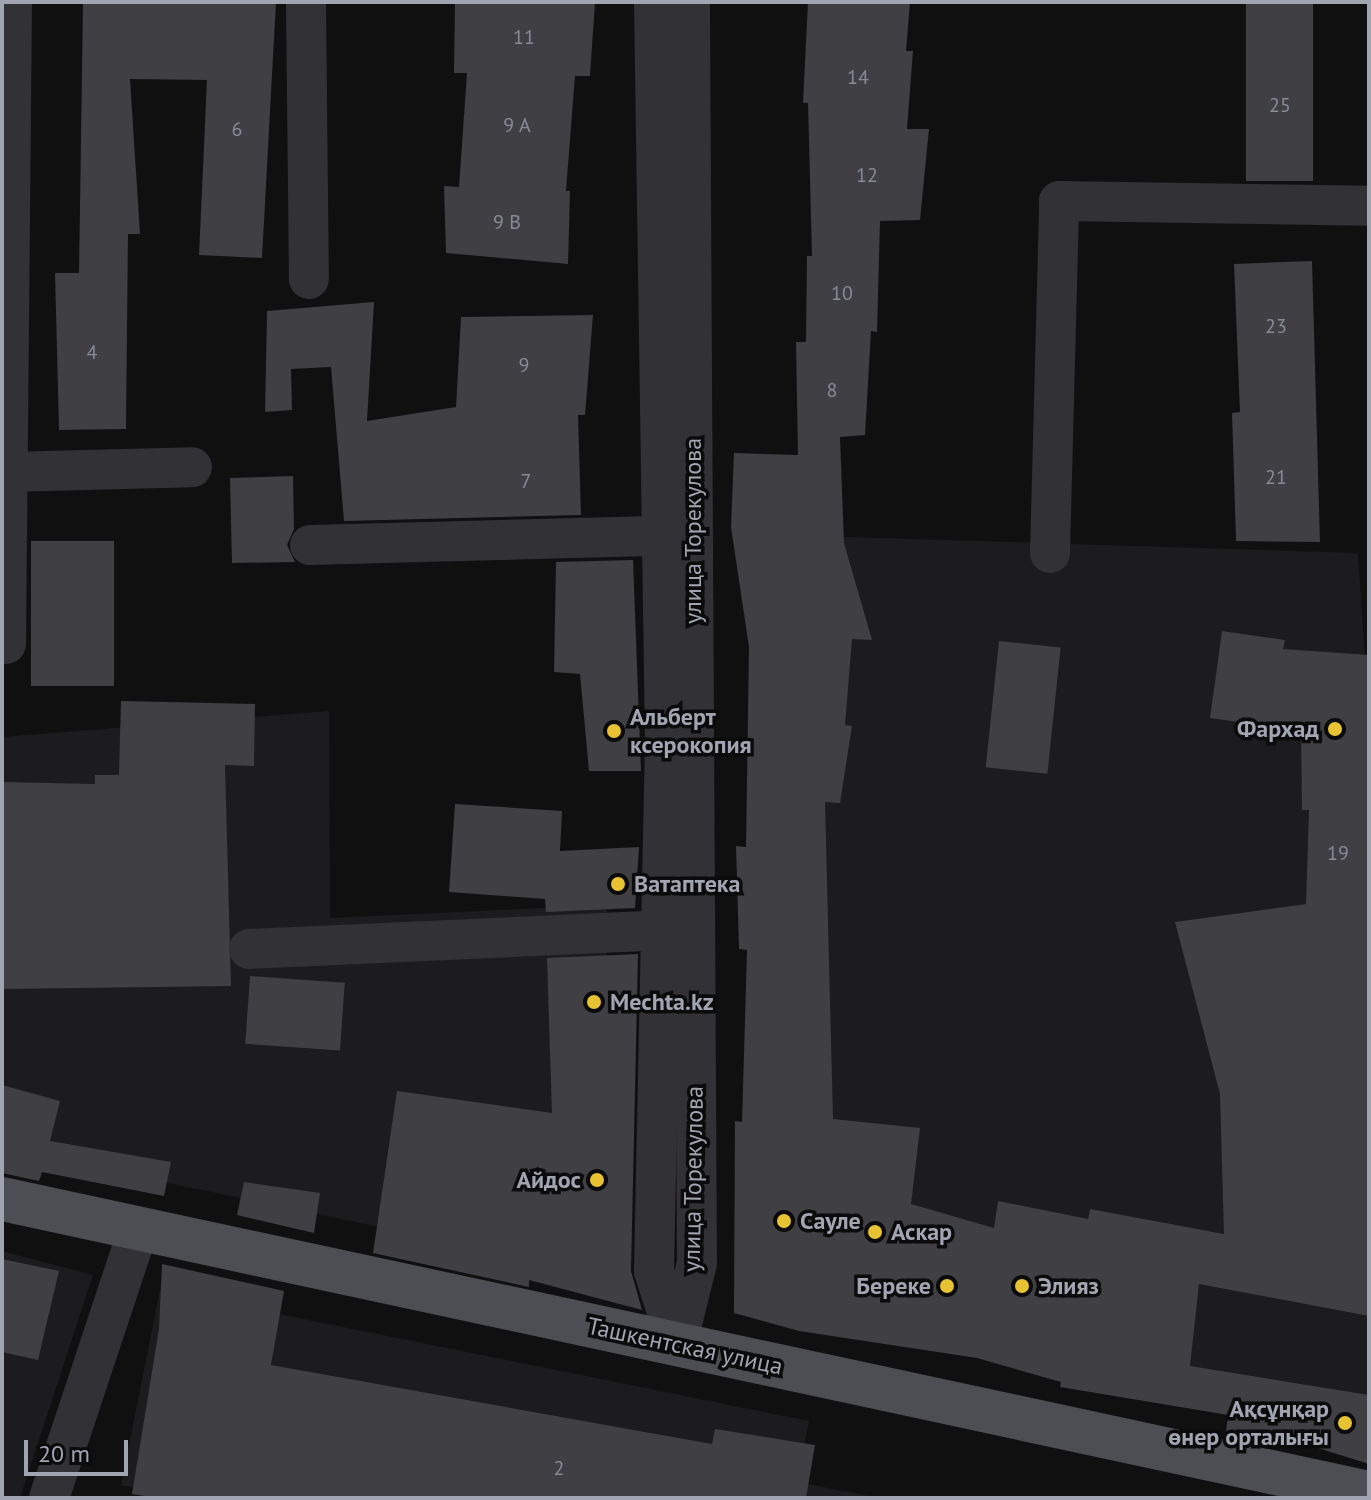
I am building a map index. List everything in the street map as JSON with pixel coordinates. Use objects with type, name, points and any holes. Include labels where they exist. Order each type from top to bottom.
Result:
[{"type":"main road","name":"Ташкентская улица","points":[[2,1199],[1369,1493]]},
{"type":"street","points":[[6,644],[12,2]]},
{"type":"street","points":[[306,2],[309,279]]},
{"type":"street","name":"улица Торекулова","points":[[654,2],[662,536],[662,930],[654,1271],[677,1344]]},
{"type":"street","name":"улица Торекулова","points":[[677,1344],[697,1263],[690,2]]},
{"type":"street","points":[[1050,553],[1059,201],[1369,206]]},
{"type":"street","points":[[7,472],[192,467]]},
{"type":"street","points":[[310,545],[662,536]]},
{"type":"street","points":[[249,949],[662,930]]},
{"type":"street","points":[[49,1498],[139,1228]]},
{"type":"shaded area","points":[[758,534],[1358,553],[1369,721],[1369,1410],[759,1264]]},
{"type":"shaded area","points":[[329,711],[330,918],[607,905],[604,1274],[2,1148],[2,737]]},
{"type":"shaded area","points":[[2,1251],[93,1275],[20,1498],[2,1498]]},
{"type":"shaded area","points":[[160,1290],[809,1421],[797,1482],[880,1498],[187,1498],[121,1485]]},
{"type":"building","points":[[83,2],[276,2],[262,258],[199,255],[207,80],[130,79],[140,234],[128,234],[126,429],[59,430],[55,273],[79,273]]},
{"type":"building","points":[[455,2],[595,2],[590,76],[575,76],[566,191],[570,191],[568,264],[446,253],[444,186],[459,187],[467,73],[454,73]]},
{"type":"building","points":[[808,2],[910,2],[906,51],[913,51],[907,129],[929,129],[920,220],[880,221],[877,332],[871,331],[865,435],[840,437],[844,543],[872,640],[852,639],[845,725],[852,726],[840,803],[825,802],[833,1119],[920,1128],[911,1204],[994,1228],[998,1201],[1088,1219],[1090,1209],[1224,1234],[1220,1094],[1175,922],[1306,904],[1309,810],[1302,810],[1301,731],[1210,718],[1222,631],[1285,640],[1283,649],[1369,655],[1369,1316],[1199,1284],[1190,1366],[1369,1395],[1369,1464],[1318,1448],[1226,1432],[1228,1415],[1060,1387],[1061,1382],[977,1358],[799,1331],[734,1313],[735,1121],[742,1122],[747,950],[739,949],[736,846],[746,847],[749,647],[731,527],[734,453],[798,455],[796,342],[806,342],[807,256],[812,256],[808,103],[803,103]]},
{"type":"building","points":[[1246,2],[1313,2],[1313,181],[1246,181]]},
{"type":"building","points":[[1312,261],[1320,542],[1236,541],[1232,413],[1240,412],[1234,264]]},
{"type":"building","points":[[374,302],[367,421],[456,407],[461,317],[593,315],[585,415],[578,415],[581,515],[344,521],[331,367],[291,369],[292,410],[265,412],[267,311]]},
{"type":"building","points":[[293,476],[294,529],[287,545],[295,562],[232,563],[230,478]]},
{"type":"building","points":[[31,541],[114,541],[114,686],[31,686]]},
{"type":"building","points":[[633,560],[641,771],[589,771],[580,674],[554,672],[556,562]]},
{"type":"building","points":[[999,641],[1061,647],[1047,774],[986,767]]},
{"type":"building","points":[[121,701],[255,704],[254,766],[225,765],[231,986],[2,989],[2,782],[95,784],[95,775],[119,775]]},
{"type":"building","points":[[455,804],[562,811],[560,851],[639,847],[635,908],[546,912],[545,899],[449,892]]},
{"type":"building","points":[[638,954],[631,1271],[642,1310],[529,1280],[529,1287],[373,1253],[397,1091],[552,1113],[547,958]]},
{"type":"building","points":[[250,976],[345,983],[340,1050],[245,1044]]},
{"type":"building","points":[[2,1085],[60,1101],[50,1141],[171,1162],[164,1196],[42,1172],[39,1181],[2,1173]]},
{"type":"building","points":[[244,1182],[320,1193],[314,1233],[237,1215]]},
{"type":"building","points":[[2,1259],[59,1271],[38,1360],[2,1352]]},
{"type":"building","points":[[162,1264],[284,1291],[271,1365],[712,1444],[715,1429],[815,1445],[806,1498],[156,1498],[132,1494],[159,1329]]},
{"type":"place","name":"Фархад","points":[[1335,729]]},
{"type":"place","name":"Альберт ксерокопия","points":[[614,731]]},
{"type":"place","name":"Ватаптека","points":[[618,884]]},
{"type":"place","name":"Mechta.kz","points":[[594,1002]]},
{"type":"place","name":"Айдос","points":[[597,1180]]},
{"type":"place","name":"Сауле","points":[[784,1221]]},
{"type":"place","name":"Аскар","points":[[875,1232]]},
{"type":"place","name":"Береке","points":[[947,1286]]},
{"type":"place","name":"Элияз","points":[[1022,1286]]},
{"type":"place","name":"Ақсұнқар өнер орталығы","points":[[1345,1423]]}]
